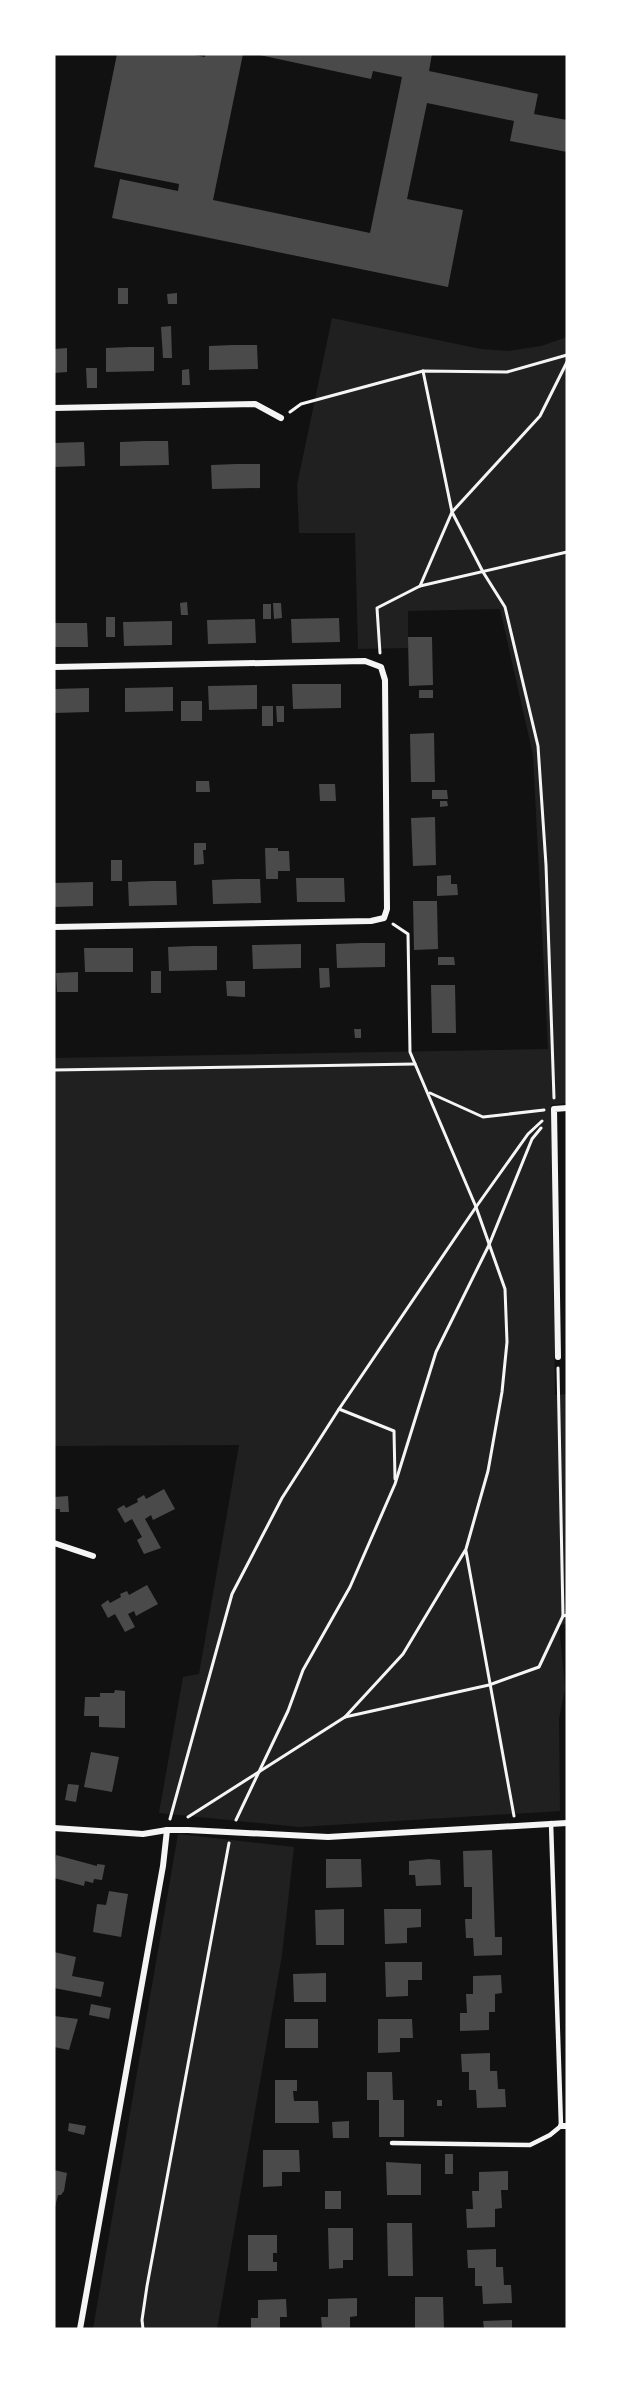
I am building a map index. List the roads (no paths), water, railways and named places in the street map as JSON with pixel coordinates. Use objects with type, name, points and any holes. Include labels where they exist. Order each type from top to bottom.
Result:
[{"type":"street","points":[[54,408],[255,404],[281,418]]},
{"type":"street","points":[[54,667],[365,661],[381,667],[385,680],[387,840],[387,909],[384,918],[371,921],[54,927]]},
{"type":"street","points":[[558,1357],[554,1109],[567,1108]]},
{"type":"street","points":[[54,1543],[93,1556]]},
{"type":"street","points":[[54,1828],[143,1834],[166,1830],[328,1838],[567,1823]]},
{"type":"street","points":[[80,2329],[163,1866],[166,1830]]},
{"type":"lane","points":[[392,2143],[530,2145],[564,2126],[551,1823]]}]
